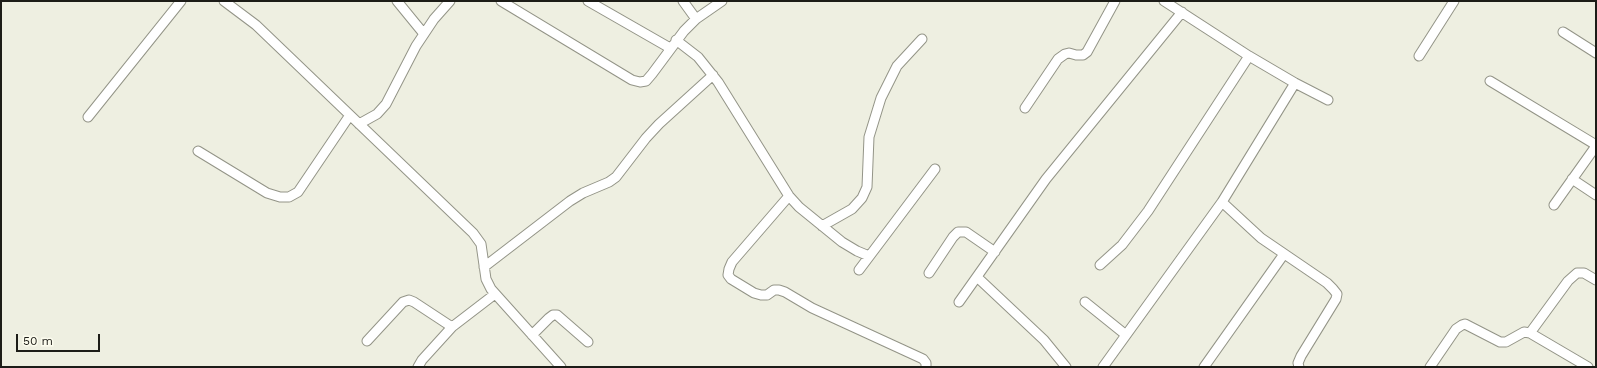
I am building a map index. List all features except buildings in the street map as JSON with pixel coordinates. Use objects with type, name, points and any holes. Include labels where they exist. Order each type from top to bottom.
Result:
[{"type":"street","points":[[88,117],[181,1]]},
{"type":"street","points":[[224,1],[256,25],[473,233],[480,244],[486,279],[491,290],[561,367]]},
{"type":"street","points":[[397,1],[424,34]]},
{"type":"street","points":[[359,124],[377,114],[386,104],[416,46],[450,1]]},
{"type":"street","points":[[501,1],[632,80],[640,82],[646,81],[676,40],[696,19],[722,1]]},
{"type":"street","points":[[588,1],[670,48]]},
{"type":"street","points":[[683,1],[696,19]]},
{"type":"street","points":[[1025,108],[1058,59],[1064,54],[1069,53],[1083,55],[1087,52],[1115,1]]},
{"type":"street","points":[[1164,1],[1249,56],[1295,83],[1328,100]]},
{"type":"street","points":[[1419,56],[1454,1]]},
{"type":"street","points":[[959,302],[1065,156],[1182,12]]},
{"type":"street","points":[[1563,32],[1596,53]]},
{"type":"street","points":[[822,226],[852,209],[862,198],[867,187],[869,137],[881,98],[897,66],[922,39]]},
{"type":"street","points":[[676,40],[698,57],[713,75],[788,196],[822,226],[849,247],[869,256]]},
{"type":"street","points":[[1100,265],[1122,245],[1148,211],[1249,56]]},
{"type":"street","points":[[484,267],[570,201],[616,177],[646,138],[659,124],[713,75]]},
{"type":"street","points":[[1490,81],[1596,145],[1554,205]]},
{"type":"street","points":[[1103,367],[1222,202],[1295,83]]},
{"type":"street","points":[[198,151],[267,193],[280,197],[289,197],[298,192],[350,115]]},
{"type":"street","points":[[859,270],[935,168]]},
{"type":"street","points":[[1572,179],[1596,195]]},
{"type":"street","points":[[788,196],[732,262],[728,269],[728,275],[731,279],[754,293],[761,295],[767,295],[774,290],[785,292],[812,308],[923,359],[926,363],[926,367]]},
{"type":"street","points":[[1222,202],[1261,238],[1334,288],[1337,294],[1336,299],[1301,356],[1298,363],[1299,367]]},
{"type":"street","points":[[929,273],[958,232],[966,232],[995,252]]},
{"type":"street","points":[[1204,367],[1284,254]]},
{"type":"street","points":[[1530,333],[1568,281],[1577,273],[1584,273],[1596,280]]},
{"type":"street","points":[[977,277],[1044,340],[1066,367]]},
{"type":"street","points":[[418,367],[422,360],[452,327],[495,294]]},
{"type":"street","points":[[367,340],[403,302],[409,300],[452,327]]},
{"type":"street","points":[[1085,302],[1126,335]]},
{"type":"street","points":[[532,335],[553,315],[558,315],[588,342]]},
{"type":"street","points":[[1430,367],[1456,330],[1462,325],[1470,326],[1500,342],[1506,342],[1524,332],[1530,333],[1588,367]]}]
